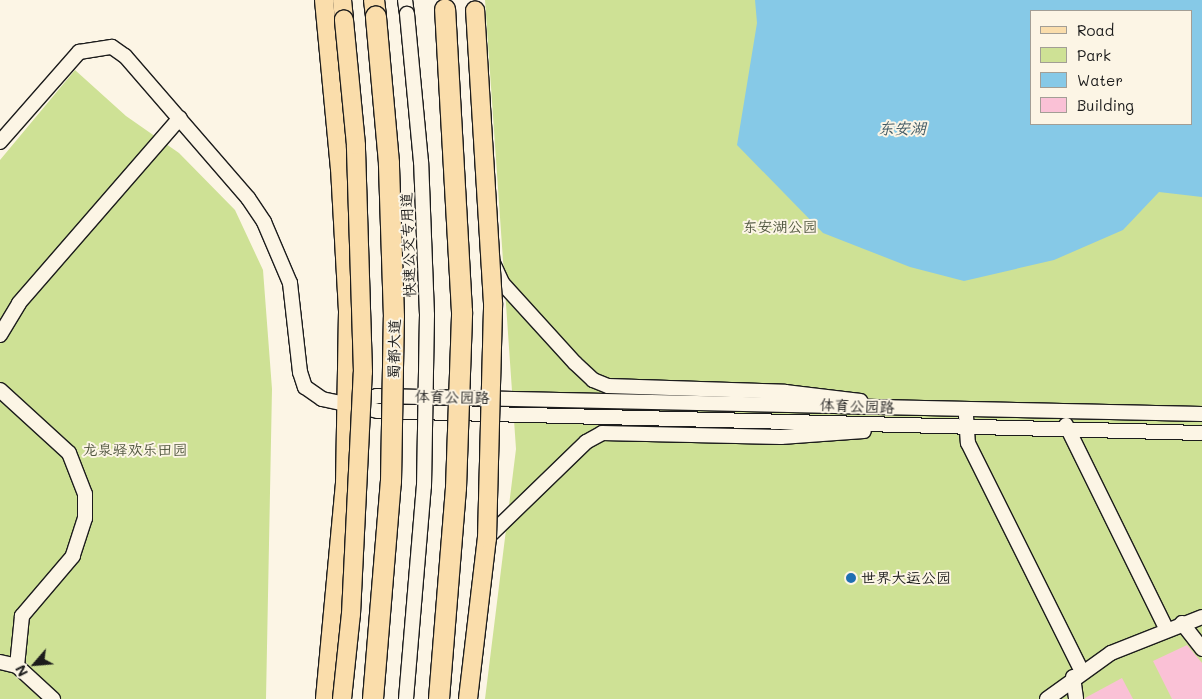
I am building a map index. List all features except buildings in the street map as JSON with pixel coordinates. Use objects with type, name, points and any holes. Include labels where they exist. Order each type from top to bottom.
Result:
[{"type":"highway","points":[[439,699],[456,488],[462,312],[444,5]]},
{"type":"highway","name":"蜀都大道","points":[[373,699],[391,482],[394,317],[389,163],[375,8]]},
{"type":"main road","points":[[324,0],[340,168],[348,404],[325,699]]},
{"type":"main road","points":[[342,0],[356,145],[363,372],[351,614],[342,699]]},
{"type":"main road","points":[[468,699],[486,538],[492,263],[474,6]]},
{"type":"street","name":"快速公交专用道","points":[[405,0],[421,162],[426,316],[424,486],[406,699]]},
{"type":"street","points":[[0,142],[79,52],[95,46],[112,47],[125,56],[248,198],[279,253],[290,283],[300,372],[306,387],[322,399],[348,404]]},
{"type":"street","points":[[0,335],[19,303],[180,118]]},
{"type":"street","points":[[492,263],[503,284],[593,380],[624,388],[785,392],[939,411]]},
{"type":"street","points":[[0,390],[69,453],[85,494],[85,518],[73,556],[22,616],[17,666]]},
{"type":"street","name":"体育公园路","points":[[348,404],[377,396],[939,411],[1202,414]]},
{"type":"street","name":"体育公园路","points":[[348,404],[378,411],[966,425],[1066,432],[1202,433]]},
{"type":"street","points":[[966,411],[968,443],[1077,674],[1076,699]]},
{"type":"street","points":[[1066,411],[1066,432],[1166,628]]},
{"type":"street","points":[[486,538],[586,442],[602,432],[781,437],[940,425]]},
{"type":"street","points":[[1046,699],[1077,674],[1166,628],[1202,616]]},
{"type":"street","points":[[1182,623],[1202,649]]},
{"type":"street","points":[[0,662],[17,666],[52,699]]},
{"type":"green space","name":"东安湖公园","points":[[485,0],[1202,0],[1202,699],[485,699],[516,449]]},
{"type":"green space","name":"龙泉驿欢乐田园","points":[[75,70],[126,116],[179,153],[235,210],[263,270],[272,389],[266,699],[0,699],[0,160]]},
{"type":"water","name":"东安湖","points":[[755,0],[1202,0],[1202,197],[1159,192],[1123,230],[1054,260],[964,281],[910,267],[823,233],[737,145],[757,23]]},
{"type":"place","name":"世界大运公园","points":[[851,578]]}]
